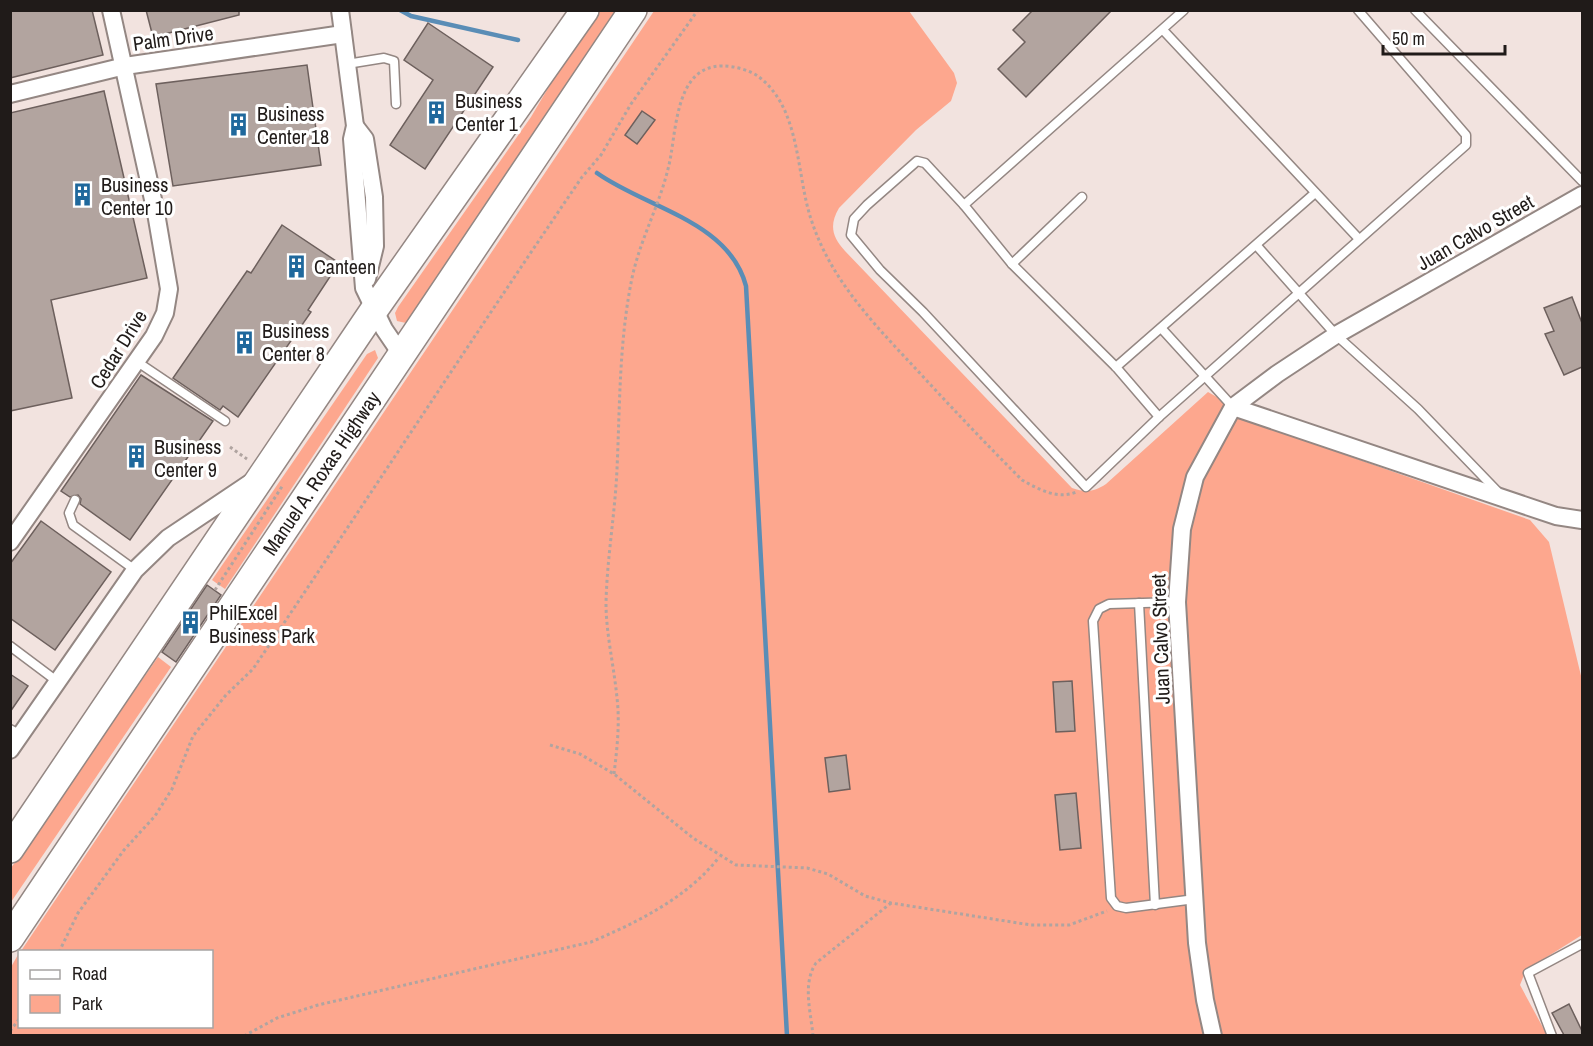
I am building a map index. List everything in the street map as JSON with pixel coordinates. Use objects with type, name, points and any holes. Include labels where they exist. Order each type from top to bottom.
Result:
[{"type":"main road","points":[[10,849],[266,472],[369,299],[585,10]]},
{"type":"main road","name":"Manuel A. Roxas Highway","points":[[10,938],[633,10]]},
{"type":"street","name":"Cedar Drive","points":[[10,542],[154,336],[165,313],[169,289],[125,66],[111,10]]},
{"type":"street","points":[[340,10],[355,126],[366,139],[374,197],[375,246],[369,299],[401,354]]},
{"type":"street","name":"Palm Drive","points":[[10,94],[125,66],[343,34]]},
{"type":"street","name":"Juan Calvo Street","points":[[1213,1035],[1205,1000],[1195,899],[1177,602],[1182,529],[1195,477],[1233,407],[1336,335],[1582,195]]},
{"type":"street","points":[[1233,407],[1556,516],[1582,520]]},
{"type":"street","points":[[10,750],[16,732],[59,682],[135,570],[168,538],[266,472]]},
{"type":"lane","points":[[964,205],[1184,10]]},
{"type":"lane","points":[[1159,417],[1116,366],[1012,264],[964,205],[925,163],[917,162],[854,219],[851,235],[880,270],[923,312],[1086,487],[1159,417],[1359,239],[1435,176],[1468,141],[1448,112],[1358,10]]},
{"type":"lane","points":[[1415,10],[1582,182]]},
{"type":"lane","points":[[1163,30],[1359,239]]},
{"type":"lane","points":[[346,64],[384,58],[394,61],[396,104]]},
{"type":"lane","points":[[1116,366],[1257,246],[1315,193]]},
{"type":"lane","points":[[1012,264],[1082,197]]},
{"type":"lane","points":[[1257,246],[1336,335],[1418,409],[1503,497]]},
{"type":"lane","points":[[1162,328],[1233,407]]},
{"type":"lane","points":[[136,361],[225,421]]},
{"type":"lane","points":[[75,500],[69,513],[73,525],[135,570]]},
{"type":"lane","points":[[1177,602],[1109,604],[1099,609],[1093,621],[1111,898],[1117,906],[1126,908],[1195,899]]},
{"type":"lane","points":[[1139,603],[1155,904]]},
{"type":"lane","points":[[10,646],[59,682]]},
{"type":"lane","points":[[1552,1035],[1527,973],[1582,944]]},
{"type":"path","points":[[60,950],[78,913],[124,850],[155,816],[172,789],[193,736],[226,695],[253,669],[380,482],[491,310],[582,177],[602,155],[631,104],[698,10]]},
{"type":"path","points":[[614,774],[618,701],[606,613],[607,573],[616,494],[621,350],[633,277],[651,214],[659,198],[668,169],[678,112],[688,85],[712,67],[725,66],[758,76],[774,92],[786,115],[811,220],[826,258],[866,315],[1022,480],[1041,491],[1057,494],[1072,494],[1086,487]]},
{"type":"path","points":[[215,590],[266,472],[230,447]]},
{"type":"path","points":[[550,745],[580,754],[614,774],[719,857],[736,865],[762,868],[807,868],[828,874],[865,896],[891,903],[1031,925],[1069,925],[1117,906]]},
{"type":"path","points":[[244,1035],[277,1018],[318,1005],[591,942],[627,927],[655,910],[709,871],[719,857]]},
{"type":"path","points":[[813,1035],[807,981],[810,971],[816,963],[891,903]]},
{"type":"green space","points":[[598,11],[617,11],[410,320],[406,323],[397,321],[395,313],[398,307],[531,117],[567,56]]},
{"type":"green space","points":[[654,11],[909,11],[954,73],[957,83],[951,101],[916,130],[839,208],[834,220],[833,231],[845,251],[1072,488],[1090,491],[1106,484],[1208,392],[1275,430],[1530,520],[1549,542],[1582,680],[1582,935],[1526,970],[1520,985],[1547,1035],[11,1036],[11,967],[18,955],[18,1028],[213,1028],[213,950],[22,950]]},
{"type":"green space","points":[[375,350],[378,358],[225,589],[212,580],[367,354]]},
{"type":"green space","points":[[158,657],[171,667],[11,902],[11,868]]},
{"type":"building","points":[[10,10],[92,10],[103,55],[10,78]]},
{"type":"building","points":[[146,10],[239,10],[239,15],[153,37]]},
{"type":"building","points":[[1033,10],[1112,10],[1026,97],[998,69],[1025,42],[1013,30]]},
{"type":"building","name":"Business Center 1","points":[[428,23],[493,67],[425,169],[390,145],[433,80],[404,60]]},
{"type":"building","name":"Business Center 18","points":[[307,65],[321,165],[173,186],[156,84]]},
{"type":"building","name":"Business Center 10","points":[[104,91],[147,278],[51,300],[72,398],[10,411],[10,113]]},
{"type":"building","points":[[642,111],[655,120],[637,144],[625,135]]},
{"type":"building","name":"Business Center 8","points":[[282,225],[339,263],[308,310],[311,312],[238,417],[223,406],[220,410],[173,378],[247,271],[251,273]]},
{"type":"building","points":[[1572,297],[1582,323],[1582,367],[1564,375],[1545,334],[1554,331],[1544,308]]},
{"type":"building","name":"Business Center 9","points":[[141,375],[213,421],[130,540],[80,504],[81,499],[78,495],[70,497],[61,491]]},
{"type":"building","points":[[41,521],[111,572],[55,650],[10,618],[10,564]]},
{"type":"building","points":[[207,585],[221,595],[176,662],[162,652]]},
{"type":"building","points":[[10,674],[28,686],[10,712]]},
{"type":"building","points":[[1072,681],[1075,731],[1056,732],[1053,682]]},
{"type":"building","points":[[846,755],[850,789],[829,792],[825,758]]},
{"type":"building","points":[[1076,793],[1081,848],[1060,850],[1055,795]]},
{"type":"building","points":[[1569,1004],[1582,1035],[1564,1035],[1552,1013]]},
{"type":"waterway","points":[[400,10],[411,16],[518,40]]},
{"type":"waterway","points":[[597,173],[684,218],[704,231],[722,246],[737,264],[746,286],[787,1036]]},
{"type":"place","name":"Business Center 1","points":[[437,112]]},
{"type":"place","name":"Business Center 18","points":[[239,125]]},
{"type":"place","name":"Business Center 10","points":[[83,195]]},
{"type":"place","name":"Canteen","points":[[296,266]]},
{"type":"place","name":"Business Center 8","points":[[244,342]]},
{"type":"place","name":"Business Center 9","points":[[136,457]]},
{"type":"place","name":"PhilExcel Business Park","points":[[191,623]]}]
